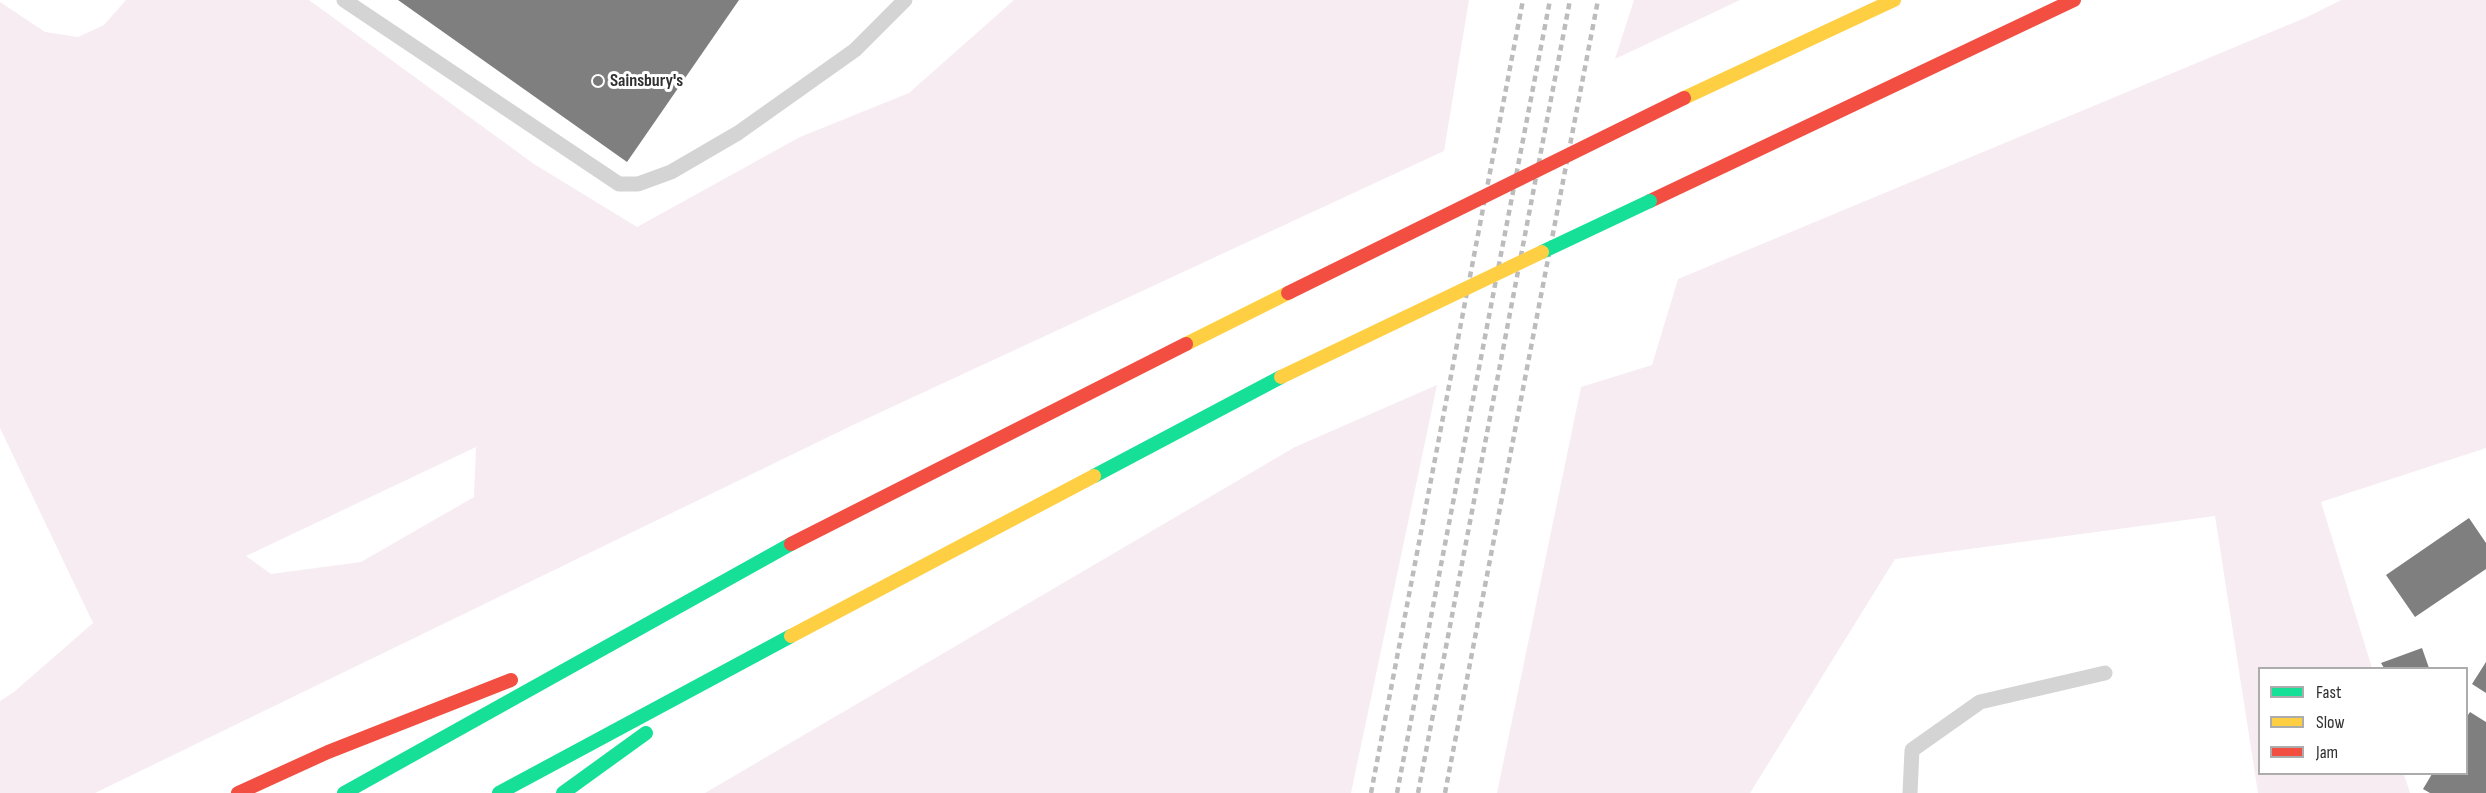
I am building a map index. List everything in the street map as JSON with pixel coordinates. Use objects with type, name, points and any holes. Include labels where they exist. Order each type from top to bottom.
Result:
[{"type":"highway","points":[[344,793],[606,645],[806,536],[1288,293],[1684,98],[1894,0]]},
{"type":"highway","points":[[500,793],[752,656],[1281,377],[2074,0]]},
{"type":"highway","points":[[238,793],[432,710],[606,645]]},
{"type":"highway","points":[[563,793],[752,656]]},
{"type":"lane","points":[[344,0],[619,184],[638,184],[671,172],[738,133],[855,50],[904,0]]},
{"type":"lane","points":[[1910,793],[1912,750],[1980,702],[2105,673]]},
{"type":"shaded area","points":[[126,0],[309,0],[534,164],[637,227],[800,137],[909,93],[1014,0],[1469,0],[1444,151],[853,425],[95,793],[0,793],[0,701],[14,692],[93,623],[0,428],[0,2],[45,32],[78,37],[104,25]],"holes":[[[476,447],[474,497],[361,562],[271,574],[246,556]]]},
{"type":"shaded area","points":[[1634,0],[1740,0],[1615,59]]},
{"type":"shaded area","points":[[2341,0],[2486,0],[2486,448],[2321,502],[2372,667],[2258,667],[2258,775],[2404,775],[2410,793],[2258,793],[2215,516],[1895,559],[1750,793],[1497,793],[1581,387],[1652,365],[1678,279],[2307,17]]},
{"type":"shaded area","points":[[1437,385],[1351,793],[705,793],[1295,447]]},
{"type":"building","name":"Sainsbury's","points":[[398,0],[739,0],[627,162]]},
{"type":"building","points":[[2469,518],[2486,543],[2486,569],[2415,617],[2386,575]]},
{"type":"building","points":[[2422,648],[2429,667],[2383,667],[2381,663]]},
{"type":"building","points":[[2486,662],[2486,693],[2472,684]]},
{"type":"building","points":[[2470,712],[2486,722],[2486,793],[2430,793],[2423,789],[2431,775],[2468,775],[2468,715]]},
{"type":"railway","points":[[1371,793],[1523,0]]},
{"type":"railway","points":[[1397,793],[1550,0]]},
{"type":"railway","points":[[1418,793],[1570,0]]},
{"type":"railway","points":[[1445,793],[1598,0]]},
{"type":"traffic: fast","points":[[1542,252],[1650,201]]},
{"type":"traffic: fast","points":[[1094,476],[1281,377]]},
{"type":"traffic: fast","points":[[344,793],[791,544]]},
{"type":"traffic: fast","points":[[499,793],[791,636]]},
{"type":"traffic: fast","points":[[563,793],[646,733]]},
{"type":"traffic: slow","points":[[1684,98],[1894,0]]},
{"type":"traffic: slow","points":[[1281,377],[1542,252]]},
{"type":"traffic: slow","points":[[1186,344],[1288,293]]},
{"type":"traffic: slow","points":[[791,636],[1094,476]]},
{"type":"traffic: jam","points":[[1650,201],[2074,0]]},
{"type":"traffic: jam","points":[[1288,293],[1684,98]]},
{"type":"traffic: jam","points":[[791,544],[1186,344]]},
{"type":"traffic: jam","points":[[238,793],[328,752],[511,680]]},
{"type":"place","name":"Sainsbury's","points":[[598,81]]}]
